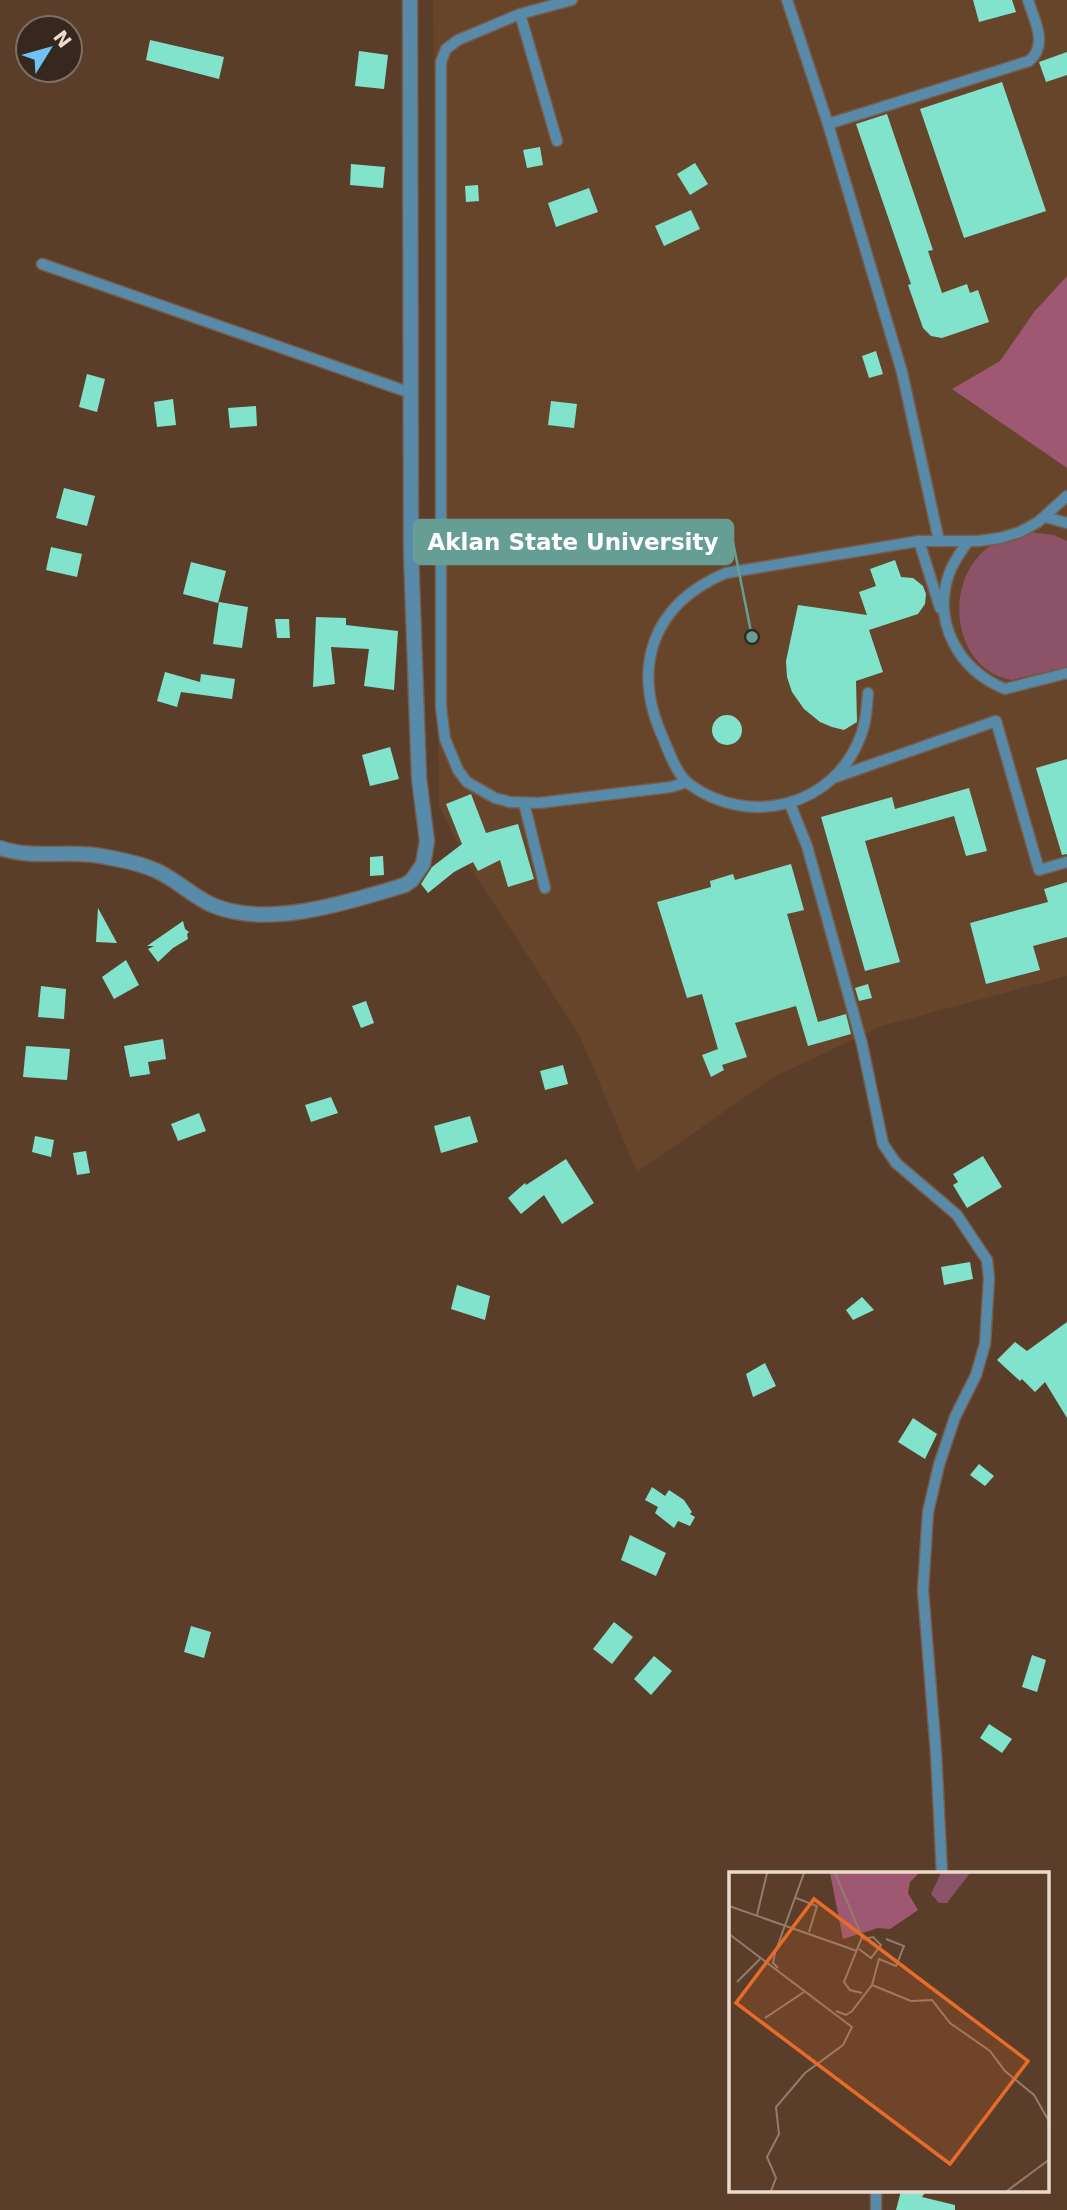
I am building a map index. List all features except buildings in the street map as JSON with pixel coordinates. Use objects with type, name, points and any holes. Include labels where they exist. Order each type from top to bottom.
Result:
[{"type":"street","points":[[0,848],[39,855],[102,856],[134,863],[157,870],[212,905],[253,915],[282,913],[350,901],[405,885],[423,864],[427,841],[419,778],[411,552],[410,0]]},
{"type":"lane","points":[[572,0],[520,14],[454,42],[446,49],[441,62],[442,707],[445,739],[467,782],[495,798],[524,803],[671,787],[687,782]]},
{"type":"lane","points":[[787,0],[828,124],[902,372],[939,541]]},
{"type":"lane","points":[[828,124],[1028,61],[1038,51],[1040,41],[1028,0]]},
{"type":"lane","points":[[520,14],[557,141]]},
{"type":"lane","points":[[42,264],[411,393]]},
{"type":"lane","points":[[868,693],[867,714],[861,735],[848,760],[833,777],[816,791],[790,804],[765,807],[734,805],[717,800],[687,782],[668,751],[651,707],[647,684],[648,664],[660,627],[671,611],[685,596],[705,582],[726,573],[919,541],[968,541],[1010,535],[1045,517],[1067,496]]},
{"type":"lane","points":[[1045,517],[1067,523]]},
{"type":"lane","points":[[919,541],[946,627],[952,642],[968,665],[1005,689],[1067,673]]},
{"type":"lane","points":[[946,627],[943,601],[945,586],[953,563],[968,541]]},
{"type":"lane","points":[[833,777],[996,721],[1039,870],[1067,862]]},
{"type":"lane","points":[[524,803],[545,888]]},
{"type":"lane","points":[[790,804],[807,846],[862,1044],[883,1144],[896,1163],[957,1215],[987,1260],[989,1278],[985,1344],[976,1375],[951,1429],[928,1512],[923,1590],[942,1872]]},
{"type":"lane","points":[[876,2192],[876,2210]]},
{"type":"shaded area","points":[[433,0],[1067,0],[1067,276],[1034,312],[1000,361],[953,389],[1067,468],[1067,976],[882,1026],[774,1077],[637,1172],[579,1034],[468,864],[439,806]]},
{"type":"shaded area","points":[[1067,276],[1067,468],[952,389],[1000,361],[1034,312]]},
{"type":"shaded area","points":[[1029,532],[1054,535],[1067,541],[1067,667],[1011,680],[992,673],[977,660],[966,643],[960,624],[959,604],[963,584],[972,565],[985,550],[1000,541]]},
{"type":"place","name":"Aklan State University","points":[[752,637]]}]
